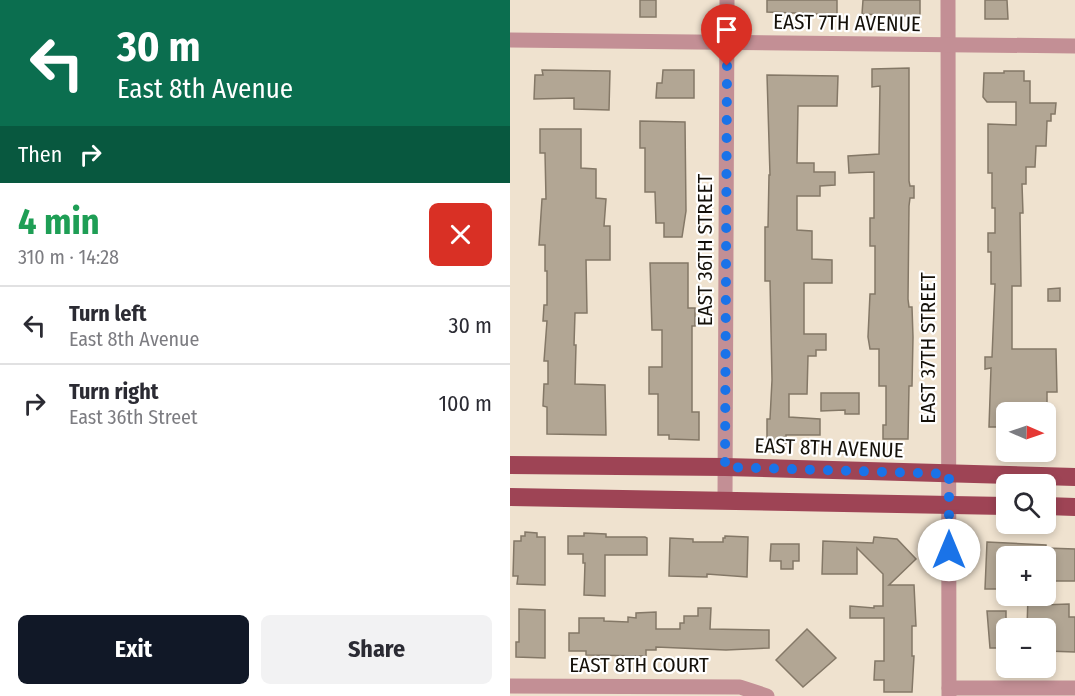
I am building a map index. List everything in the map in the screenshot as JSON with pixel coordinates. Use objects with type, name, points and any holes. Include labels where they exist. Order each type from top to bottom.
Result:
[{"type":"main road","name":"EAST 8TH AVENUE","points":[[510,465],[725,467],[1075,477]]},
{"type":"main road","points":[[510,496],[996,506]]},
{"type":"main road","points":[[1056,506],[1075,507]]},
{"type":"street","name":"EAST 36TH STREET","points":[[725,500],[727,0]]},
{"type":"street","name":"EAST 37TH STREET","points":[[948,0],[949,692]]},
{"type":"street","name":"EAST 7TH AVENUE","points":[[510,40],[1075,46]]},
{"type":"street","name":"EAST 8TH COURT","points":[[510,686],[740,687],[767,696]]},
{"type":"street","points":[[949,692],[1075,688]]},
{"type":"building","points":[[640,0],[656,0],[656,17],[640,17]]},
{"type":"building","points":[[767,0],[837,0],[837,18],[819,18],[819,14],[767,12]]},
{"type":"building","points":[[863,0],[920,0],[920,17],[862,14]]},
{"type":"building","points":[[985,0],[1007,0],[1008,19],[985,19]]},
{"type":"building","points":[[909,68],[909,181],[910,186],[914,186],[914,198],[910,198],[909,206],[908,299],[909,307],[912,307],[912,386],[909,386],[908,439],[883,439],[883,425],[886,425],[886,386],[879,386],[879,349],[870,349],[868,337],[870,294],[875,294],[875,246],[870,246],[870,218],[874,218],[874,172],[849,173],[848,156],[879,154],[880,86],[872,87],[872,69]]},
{"type":"building","points":[[542,70],[610,71],[609,110],[574,109],[574,98],[534,99],[535,75],[543,75]]},
{"type":"building","points":[[663,70],[694,70],[694,98],[656,98],[657,83],[662,83]]},
{"type":"building","points":[[1004,71],[1024,71],[1024,81],[1030,81],[1030,103],[1056,103],[1055,114],[1051,114],[1051,121],[1047,121],[1046,146],[1036,146],[1035,167],[1026,167],[1026,184],[1022,184],[1021,286],[1012,286],[1012,349],[1056,349],[1057,392],[1047,392],[1047,402],[996,402],[996,427],[989,427],[991,368],[985,369],[985,357],[992,357],[995,284],[991,284],[991,252],[988,252],[988,233],[995,233],[995,208],[992,208],[992,173],[988,173],[988,124],[1016,125],[1016,102],[987,102],[983,97],[984,73],[1004,73]]},
{"type":"building","points":[[767,75],[838,76],[837,106],[798,106],[797,163],[814,163],[814,172],[835,172],[835,185],[820,186],[820,196],[797,196],[797,230],[812,231],[812,259],[832,260],[832,283],[804,283],[804,334],[826,334],[826,350],[816,350],[816,356],[808,356],[807,394],[789,394],[789,417],[820,419],[820,435],[786,435],[786,443],[767,443],[767,419],[770,419],[772,380],[770,281],[765,281],[765,227],[768,227],[770,175]]},
{"type":"building","points":[[640,121],[685,122],[686,211],[682,237],[664,237],[664,223],[656,223],[655,192],[645,192],[645,148],[640,148]]},
{"type":"building","points":[[540,129],[581,129],[581,168],[596,169],[596,198],[606,199],[604,226],[610,226],[610,260],[586,260],[587,313],[575,313],[574,345],[576,345],[575,384],[605,385],[606,435],[547,434],[547,407],[543,406],[544,384],[548,384],[548,361],[544,361],[547,321],[543,321],[544,305],[547,305],[547,271],[545,271],[545,245],[539,245],[542,199],[546,199],[545,153],[540,153]]},
{"type":"building","points":[[650,263],[688,263],[688,308],[695,308],[695,326],[692,326],[692,412],[699,412],[699,440],[669,439],[669,435],[658,435],[658,394],[649,394],[649,367],[662,367],[662,330],[652,330]]},
{"type":"building","points":[[1060,288],[1060,301],[1048,301],[1048,289]]},
{"type":"building","points":[[821,393],[859,393],[859,414],[845,414],[845,410],[821,411]]},
{"type":"building","points":[[525,532],[537,533],[537,537],[545,537],[545,585],[517,584],[518,576],[513,576],[514,541],[521,541],[521,536],[525,536]]},
{"type":"building","points":[[584,533],[606,534],[606,537],[645,537],[647,538],[647,555],[605,555],[605,596],[584,595],[583,554],[568,554],[568,536],[584,536]]},
{"type":"building","points":[[725,536],[748,537],[747,577],[707,574],[707,577],[669,576],[670,538],[693,539],[693,542],[723,542]]},
{"type":"building","points":[[874,537],[897,539],[916,559],[889,585],[914,585],[916,626],[912,626],[912,656],[914,656],[912,692],[884,692],[884,680],[874,680],[875,661],[884,661],[884,618],[850,618],[850,606],[874,608],[874,606],[883,606],[883,574],[857,548],[857,574],[822,574],[823,541],[873,543]]},
{"type":"building","points":[[987,542],[1046,545],[996,546],[996,589],[985,589]]},
{"type":"building","points":[[771,544],[799,544],[799,561],[793,561],[793,569],[781,569],[781,561],[770,561]]},
{"type":"building","points":[[1056,548],[1075,549],[1075,581],[1056,581]]},
{"type":"building","points":[[1069,604],[1069,617],[1075,617],[1075,652],[1056,651],[1056,618],[1027,618],[1028,606]]},
{"type":"building","points":[[698,608],[711,608],[710,629],[769,630],[769,648],[726,650],[656,647],[656,650],[646,650],[646,656],[586,655],[586,651],[569,651],[569,633],[579,633],[579,618],[604,618],[604,621],[628,622],[628,617],[636,618],[636,613],[656,612],[656,629],[680,629],[680,623],[684,623],[684,616],[698,616]]},
{"type":"building","points":[[519,609],[545,610],[545,658],[516,657],[516,642],[519,642]]},
{"type":"building","points":[[987,611],[1006,611],[1006,618],[996,618],[996,648],[990,648]]},
{"type":"building","points":[[807,629],[836,658],[803,687],[776,660]]},
{"type":"route","points":[[727,66],[725,467],[949,474],[949,550]]}]
